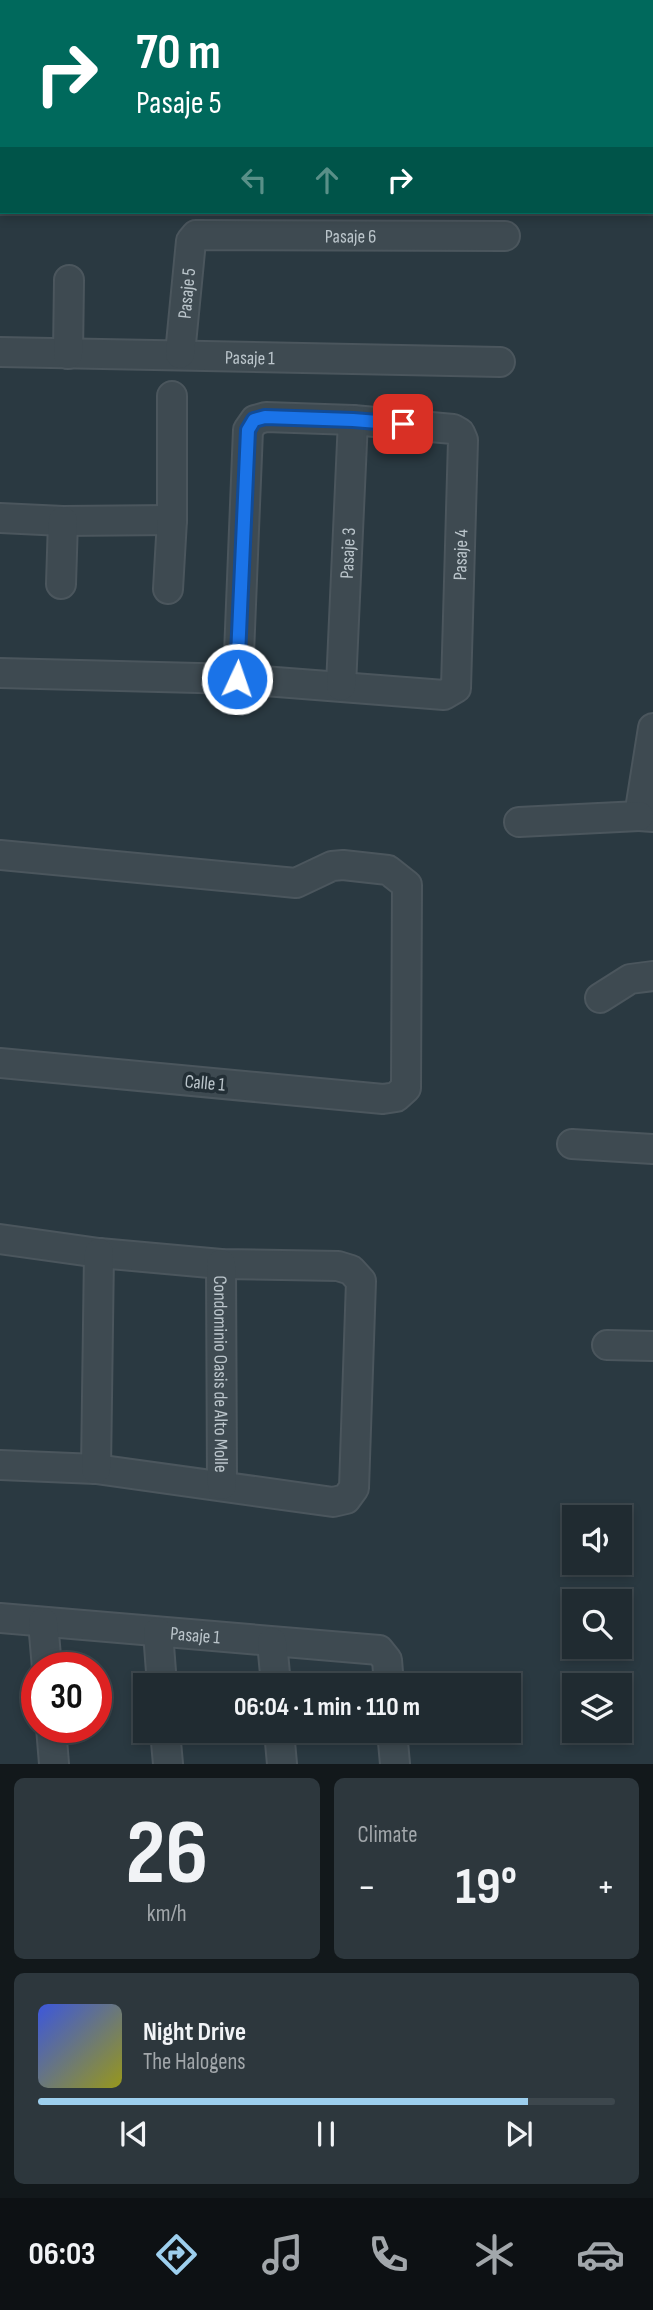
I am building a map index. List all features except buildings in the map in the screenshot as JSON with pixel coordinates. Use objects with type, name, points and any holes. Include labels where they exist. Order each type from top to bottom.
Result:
[{"type":"street","name":"Pasaje 6","points":[[196,235],[505,236]]},
{"type":"street","name":"Pasaje 5","points":[[180,354],[191,241],[196,235]]},
{"type":"street","points":[[68,354],[69,280]]},
{"type":"street","name":"Pasaje 1","points":[[0,352],[500,362]]},
{"type":"street","points":[[167,589],[172,520],[172,396]]},
{"type":"street","points":[[237,679],[248,430],[254,420],[265,417],[353,420]]},
{"type":"street","name":"Pasaje 4","points":[[341,686],[444,695],[456,688],[463,440],[460,433],[453,429],[353,420]]},
{"type":"street","name":"Pasaje 3","points":[[341,686],[353,420]]},
{"type":"street","points":[[0,518],[63,521],[172,520]]},
{"type":"street","points":[[61,584],[63,521]]},
{"type":"street","points":[[0,673],[237,679],[341,686]]},
{"type":"street","points":[[519,822],[646,817],[653,728]]},
{"type":"street","name":"Calle 1","points":[[0,855],[296,883],[332,866],[388,870],[407,885],[407,1088],[396,1097],[383,1099],[0,1063]]},
{"type":"street","points":[[600,998],[629,979],[653,976]]},
{"type":"street","points":[[572,1144],[653,1149]]},
{"type":"street","name":"Condominio Oasis de Alto Molle","points":[[0,1239],[99,1254],[221,1264],[338,1266],[351,1270],[361,1281],[354,1488],[346,1499],[333,1502],[96,1469],[0,1465]]},
{"type":"street","points":[[96,1469],[99,1254]]},
{"type":"street","name":"Condominio Oasis de Alto Molle","points":[[221,1264],[222,1485]]},
{"type":"street","points":[[607,1345],[653,1346]]},
{"type":"street","name":"Pasaje 1","points":[[0,1618],[379,1650],[388,1672]]},
{"type":"street","points":[[43,1622],[46,1652]]},
{"type":"street","points":[[158,1632],[161,1673]]},
{"type":"street","points":[[272,1642],[275,1673]]},
{"type":"street","points":[[52,1743],[54,1764]]},
{"type":"street","points":[[166,1743],[168,1764]]},
{"type":"street","points":[[280,1743],[282,1764]]},
{"type":"street","points":[[393,1743],[395,1764]]},
{"type":"route","points":[[237,679],[248,430],[254,420],[265,417],[403,424]]}]
